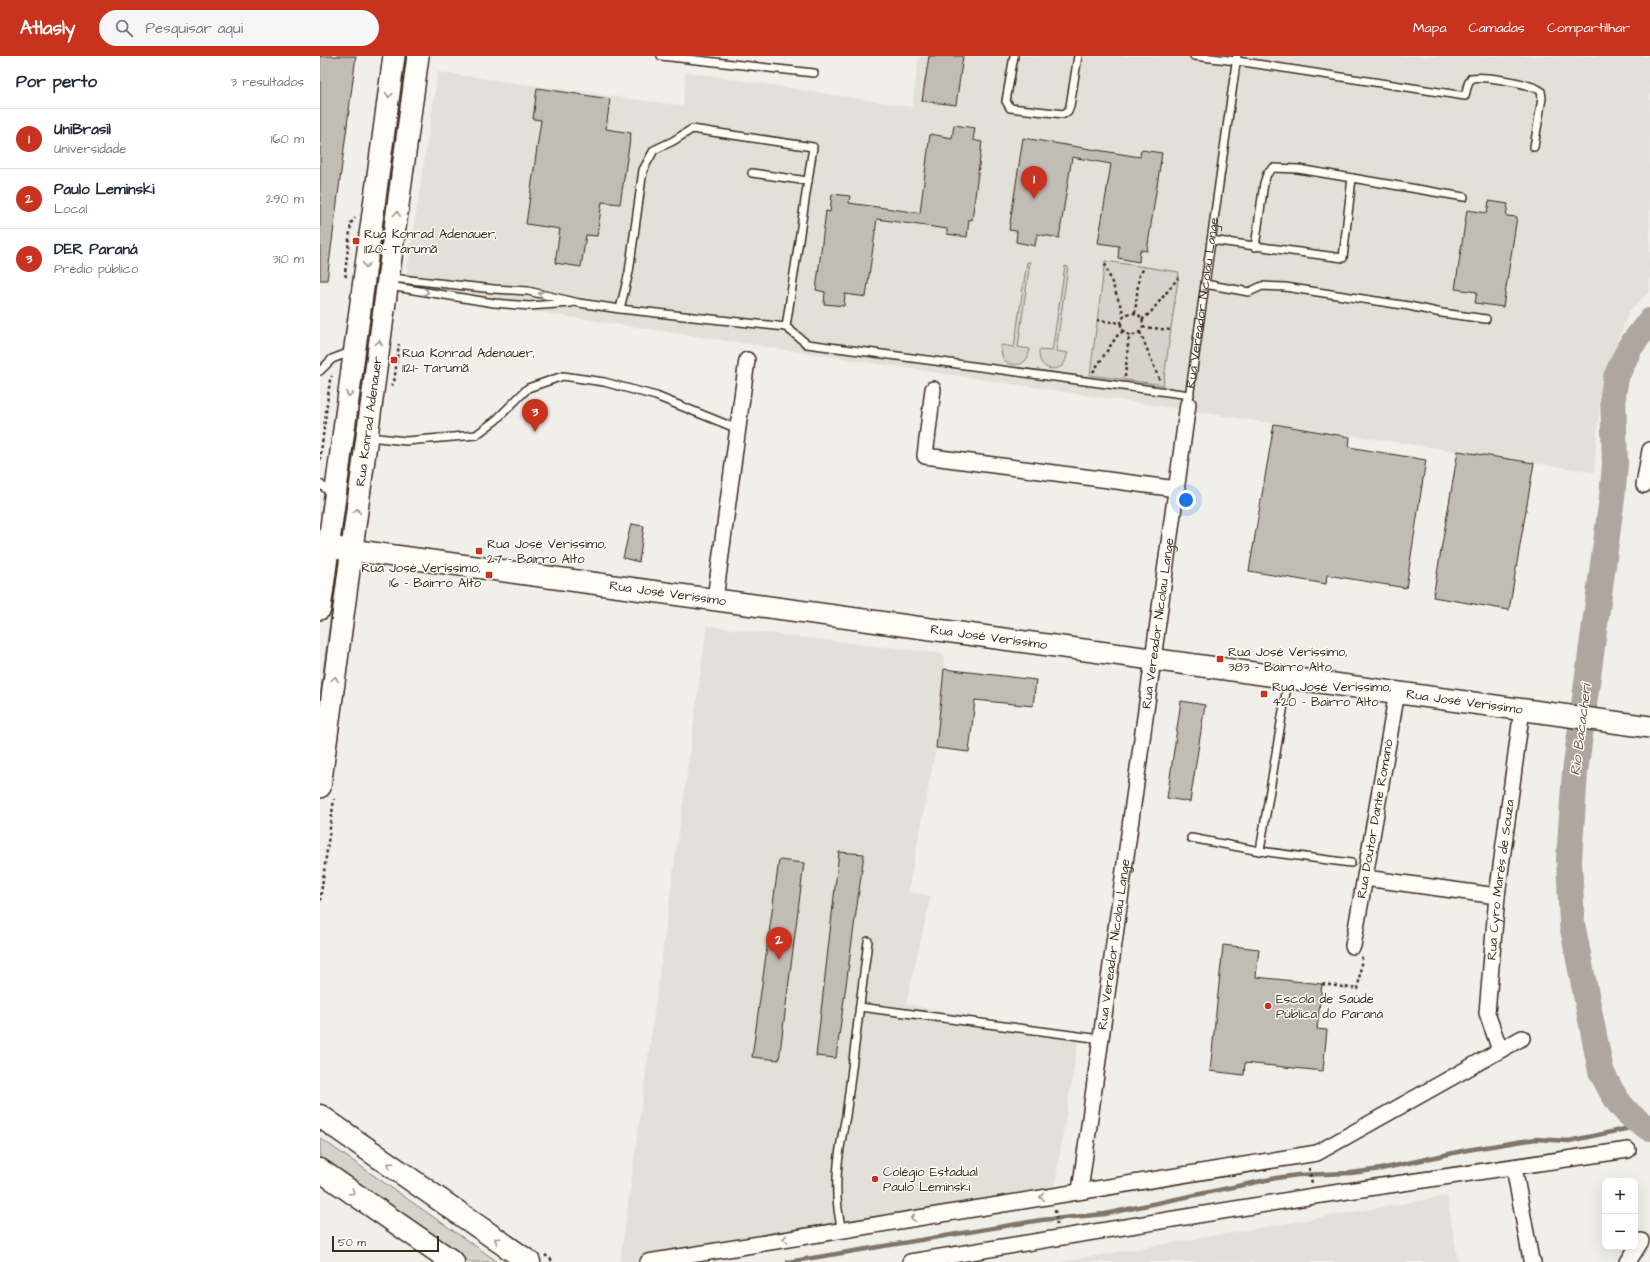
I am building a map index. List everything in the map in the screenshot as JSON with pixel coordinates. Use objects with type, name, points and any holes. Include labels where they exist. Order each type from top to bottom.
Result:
[{"type":"highway","points":[[320,1116],[529,1262]]},
{"type":"highway","points":[[320,1170],[453,1262]]},
{"type":"street","name":"Rua Konrad Adenauer","points":[[320,609],[328,547],[328,490],[355,350],[394,56]]},
{"type":"street","name":"Rua Konrad Adenauer","points":[[320,787],[418,56]]},
{"type":"street","points":[[715,598],[747,360]]},
{"type":"street","points":[[933,388],[925,456],[1177,489]]},
{"type":"street","name":"Rua Vereador Nicolau Lange","points":[[1080,1191],[1189,399]]},
{"type":"street","points":[[1644,485],[1650,450]]},
{"type":"street","name":"Rua José Veríssimo","points":[[328,547],[715,598],[1650,727]]},
{"type":"street","name":"Rua Doutor Dante Romanó","points":[[1358,950],[1365,878],[1397,692]]},
{"type":"street","name":"Rua Cyro Marés de Souza","points":[[1500,1050],[1487,1013],[1497,896],[1522,709]]},
{"type":"street","points":[[1365,878],[1497,896]]},
{"type":"street","points":[[648,1262],[1317,1153],[1522,1038]]},
{"type":"street","points":[[910,1262],[1314,1196],[1628,1150]]},
{"type":"street","points":[[1514,1166],[1531,1260],[1533,1262]]},
{"type":"street","points":[[1628,1262],[1641,1242]]},
{"type":"lane","points":[[661,56],[814,73]]},
{"type":"lane","points":[[1014,56],[1006,101],[1010,108],[1064,114],[1068,111],[1070,106],[1078,56]]},
{"type":"lane","points":[[1194,56],[1237,58],[1465,96],[1471,78],[1478,77],[1536,87],[1541,91],[1542,98],[1534,147]]},
{"type":"lane","name":"Rua Vereador Nicolau Lange","points":[[1189,399],[1237,58]]},
{"type":"lane","points":[[620,309],[629,272],[644,170],[654,150],[673,141],[692,129],[812,147],[786,328]]},
{"type":"lane","points":[[1255,247],[1264,183],[1267,174],[1273,168],[1318,172],[1464,196]]},
{"type":"lane","points":[[752,173],[808,181]]},
{"type":"lane","points":[[1211,240],[1343,258],[1352,178]]},
{"type":"lane","points":[[388,282],[494,303],[529,306],[579,303]]},
{"type":"lane","points":[[388,282],[528,291],[579,303],[620,309],[786,328],[807,344],[1189,399]]},
{"type":"lane","points":[[1205,284],[1249,292],[1262,286],[1286,287],[1486,319]]},
{"type":"lane","points":[[320,371],[332,359],[355,350]]},
{"type":"lane","points":[[367,437],[406,441],[476,435],[496,420],[528,388],[563,376],[604,382],[656,396],[738,429]]},
{"type":"lane","points":[[1260,851],[1288,678]]},
{"type":"lane","points":[[1191,838],[1260,851],[1350,863]]},
{"type":"lane","points":[[842,1230],[838,1215],[836,1189],[868,941]]},
{"type":"lane","points":[[860,1007],[1101,1039]]},
{"type":"path","points":[[1105,264],[1124,315]]},
{"type":"path","points":[[1135,313],[1139,274],[1145,267]]},
{"type":"path","points":[[1142,320],[1151,312],[1178,278]]},
{"type":"path","points":[[1129,312],[1135,313],[1139,315],[1142,320],[1142,327],[1140,332],[1134,335],[1129,335],[1123,331],[1120,323],[1124,315],[1129,312]]},
{"type":"path","points":[[1097,320],[1120,323]]},
{"type":"path","points":[[1142,327],[1171,330]]},
{"type":"path","points":[[1091,375],[1117,336],[1123,331]]},
{"type":"path","points":[[1140,332],[1162,385]]},
{"type":"path","points":[[1125,380],[1129,335]]},
{"type":"path","points":[[320,460],[330,380],[335,370]]},
{"type":"path","points":[[1322,984],[1358,989],[1358,950]]},
{"type":"path","points":[[1307,1154],[1314,1196]]},
{"type":"path","points":[[1053,1196],[1058,1230]]},
{"type":"shaded area","points":[[919,56],[1650,56],[1650,291],[1629,311],[1601,385],[1594,472],[404,292],[438,72],[683,106],[686,72],[912,107]]},
{"type":"shaded area","points":[[1105,261],[1179,272],[1163,385],[1090,375]]},
{"type":"shaded area","points":[[1027,262],[1030,262],[1018,347],[1030,349],[1028,357],[1025,361],[1020,364],[1013,365],[1007,363],[1003,358],[1001,353],[1001,345],[1014,347]]},
{"type":"shaded area","points":[[1065,266],[1068,267],[1056,351],[1068,353],[1063,365],[1058,368],[1051,369],[1045,367],[1041,362],[1039,358],[1039,350],[1052,351]]},
{"type":"shaded area","points":[[336,576],[339,577],[320,723],[320,696]]},
{"type":"shaded area","points":[[707,626],[944,654],[944,669],[936,748],[908,892],[931,896],[906,1004],[1079,1036],[1053,1196],[648,1262],[620,1262]]},
{"type":"shaded area","points":[[320,1138],[498,1262],[469,1262],[320,1159]]},
{"type":"shaded area","points":[[1447,1196],[1458,1262],[1060,1262]]},
{"type":"building","points":[[320,56],[356,56],[327,280],[320,280]]},
{"type":"building","points":[[929,56],[963,56],[956,105],[922,101]]},
{"type":"building","points":[[537,88],[610,99],[606,129],[631,133],[620,204],[602,202],[597,236],[586,235],[581,267],[555,263],[560,229],[526,224],[541,120],[533,119]]},
{"type":"building","points":[[954,125],[975,128],[973,140],[982,142],[972,220],[969,219],[967,237],[947,234],[947,229],[877,219],[866,297],[845,294],[844,306],[824,304],[825,292],[816,290],[826,211],[830,212],[832,194],[850,196],[849,203],[920,213],[930,134],[952,138]]},
{"type":"building","points":[[1023,138],[1140,157],[1141,150],[1162,153],[1147,251],[1140,250],[1139,262],[1118,258],[1119,246],[1098,243],[1111,164],[1072,157],[1059,238],[1037,234],[1035,246],[1016,242],[1017,231],[1009,230]]},
{"type":"building","points":[[1489,201],[1508,204],[1506,216],[1517,217],[1503,307],[1475,303],[1477,292],[1455,289],[1467,210],[1487,213]]},
{"type":"building","points":[[1274,424],[1350,437],[1349,447],[1426,460],[1406,588],[1327,575],[1326,584],[1249,571]]},
{"type":"building","points":[[1458,451],[1534,463],[1509,610],[1433,597]]},
{"type":"building","points":[[631,524],[644,526],[639,562],[623,558]]},
{"type":"building","points":[[944,669],[1036,680],[1033,706],[975,700],[969,752],[936,748]]},
{"type":"building","points":[[1181,701],[1205,705],[1190,802],[1167,798]]},
{"type":"building","points":[[839,852],[864,854],[836,1058],[816,1056]]},
{"type":"building","points":[[779,860],[804,863],[779,1060],[752,1057]]},
{"type":"building","name":"Escola de Saúde Pública do Paraná","points":[[1223,945],[1259,949],[1256,977],[1322,984],[1317,1029],[1327,1030],[1323,1071],[1245,1063],[1244,1075],[1210,1071]]},
{"type":"waterway","name":"Rio Bacacheri","points":[[1650,321],[1630,347],[1616,377],[1613,395],[1615,464],[1612,498],[1575,772],[1569,860],[1572,924],[1601,1071],[1615,1097],[1626,1112],[1641,1124],[1650,1128]]},
{"type":"waterway","points":[[788,1262],[1041,1220],[1105,1214],[1276,1178],[1298,1175],[1351,1173],[1381,1169],[1467,1150],[1536,1139],[1569,1141],[1644,1125]]},
{"type":"place","name":"UniBrasil","points":[[1034,199]]},
{"type":"place","name":"Rua Konrad Adenauer, 1120- Tarumã","points":[[356,241]]},
{"type":"place","name":"Rua Konrad Adenauer, 1121- Tarumã","points":[[394,360]]},
{"type":"place","name":"DER Paraná","points":[[535,432]]},
{"type":"place","name":"Rua José Veríssimo, 27 - Bairro Alto","points":[[479,551]]},
{"type":"place","name":"Rua José Veríssimo, 16 - Bairro Alto","points":[[489,575]]},
{"type":"place","name":"Rua José Veríssimo, 383 - Bairro Alto","points":[[1220,659]]},
{"type":"place","name":"Rua José Veríssimo, 420 - Bairro Alto","points":[[1264,694]]},
{"type":"place","name":"Paulo Leminski","points":[[779,960]]},
{"type":"place","name":"Escola de Saúde Pública do Paraná","points":[[1268,1006]]},
{"type":"place","name":"Colégio Estadual Paulo Leminski","points":[[875,1179]]}]
